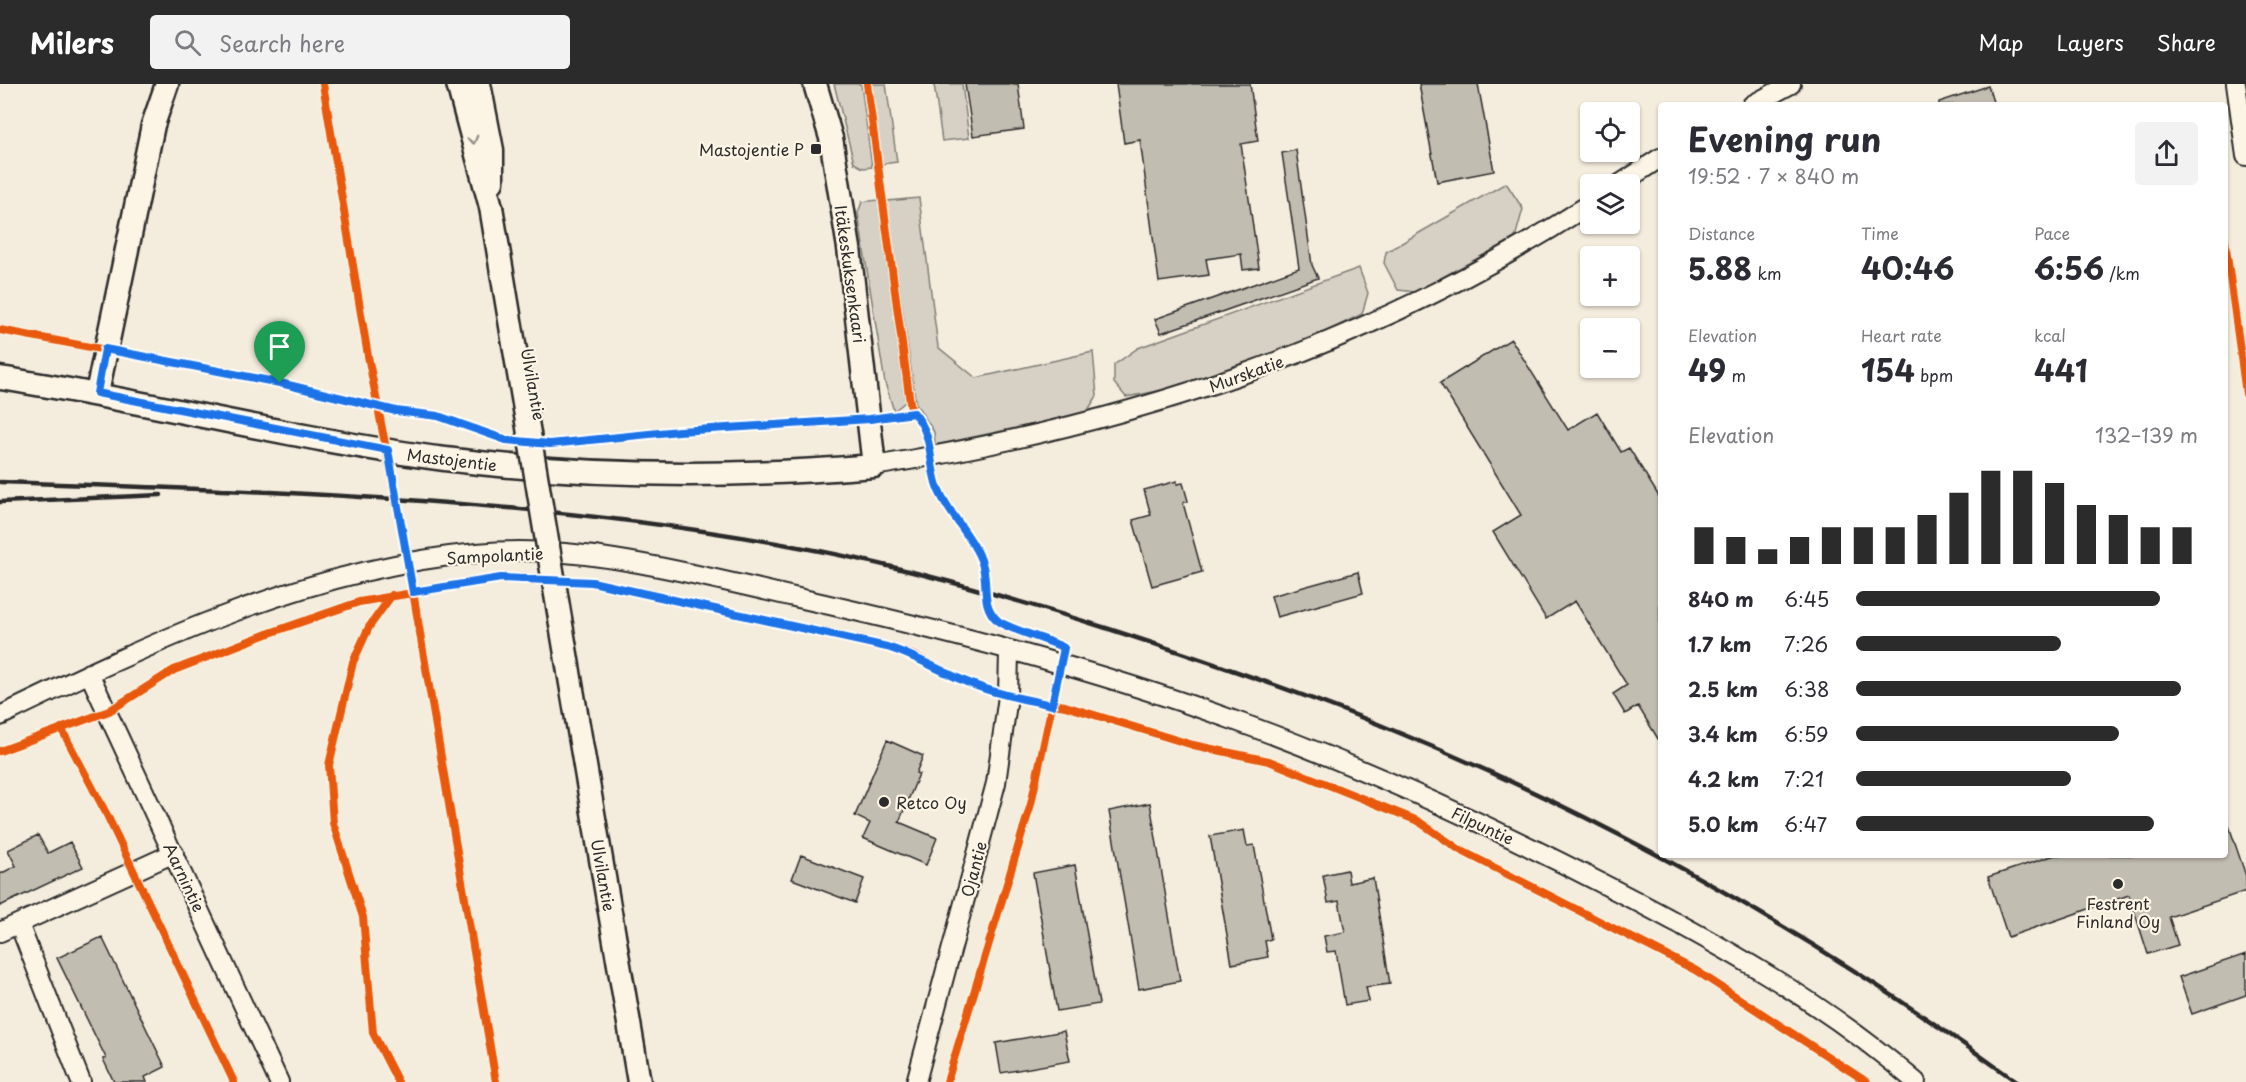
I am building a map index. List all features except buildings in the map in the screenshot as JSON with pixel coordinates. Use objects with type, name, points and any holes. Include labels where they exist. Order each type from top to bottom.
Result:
[{"type":"main road","points":[[97,393],[153,125],[167,84]]},
{"type":"main road","name":"Ulvilantie","points":[[458,84],[491,207],[639,1082]]},
{"type":"main road","name":"Ulvilantie","points":[[479,84],[492,150],[491,207]]},
{"type":"main road","name":"Itäkeskuksenkaari","points":[[814,84],[831,138],[847,238],[874,466]]},
{"type":"main road","name":"Mastojentie","points":[[0,378],[97,393],[388,450],[553,470],[712,475],[874,466]]},
{"type":"street","points":[[1758,102],[1791,84]]},
{"type":"street","points":[[2236,84],[2246,156]]},
{"type":"street","points":[[1635,174],[1658,159]]},
{"type":"street","name":"Murskatie","points":[[874,466],[932,457],[1107,417],[1258,370],[1390,316],[1548,231],[1580,210]]},
{"type":"street","name":"Sampolantie","points":[[0,716],[89,673],[257,603],[359,573],[408,562],[479,553],[528,551],[634,564],[921,625],[1009,652]]},
{"type":"street","name":"Ojantie","points":[[916,1082],[996,783],[1008,696],[1009,652]]},
{"type":"street","name":"Filpuntie","points":[[1009,652],[1122,682],[1235,720],[1465,816],[1655,910],[1744,961],[1836,1018],[1916,1082]]},
{"type":"street","name":"Aarnintie","points":[[89,673],[279,1082]]},
{"type":"street","points":[[0,932],[174,852]]},
{"type":"street","points":[[19,924],[81,1082]]},
{"type":"shaded area","points":[[834,84],[861,84],[872,167],[863,168],[854,163]]},
{"type":"shaded area","points":[[871,84],[886,84],[897,162],[882,164]]},
{"type":"shaded area","points":[[934,84],[962,84],[969,138],[942,141]]},
{"type":"shaded area","points":[[1506,183],[1523,209],[1515,238],[1415,292],[1398,290],[1384,263],[1386,252]]},
{"type":"shaded area","points":[[919,198],[938,347],[976,378],[1093,352],[1097,396],[1086,413],[935,445],[934,432],[916,404],[887,201]]},
{"type":"shaded area","points":[[878,200],[905,402],[894,411],[885,383],[858,213],[862,202]]},
{"type":"shaded area","points":[[1359,268],[1368,293],[1362,314],[1334,328],[1247,365],[1187,384],[1126,397],[1114,383],[1114,365],[1138,348]]},
{"type":"railway","points":[[0,482],[303,494],[504,508],[704,531],[804,548],[918,573],[1106,628],[1320,702],[1473,764],[1554,802],[1658,856]]},
{"type":"railway","points":[[0,502],[161,495]]},
{"type":"railway","points":[[1663,858],[1792,932],[1868,980],[2017,1082]]},
{"type":"cycle path","points":[[323,84],[368,356],[408,562],[496,1082]]},
{"type":"cycle path","points":[[867,84],[911,410],[919,419],[928,437],[937,486],[946,505],[977,550],[984,568],[987,599],[997,620],[1009,627],[1064,648],[1031,804],[947,1082]]},
{"type":"cycle path","points":[[2228,262],[2246,394]]},
{"type":"cycle path","points":[[0,330],[280,383],[396,411],[438,416],[506,440],[550,444],[679,431],[870,419],[914,413]]},
{"type":"cycle path","points":[[0,751],[109,711],[174,670],[359,602],[501,578],[592,582],[887,647],[914,655],[968,683],[1008,696],[1065,706],[1193,745],[1269,761],[1418,821],[1460,850],[1695,970],[1867,1082]]},
{"type":"cycle path","points":[[392,595],[369,627],[353,662],[329,765],[333,823],[363,917],[373,1033],[398,1082]]},
{"type":"cycle path","points":[[61,728],[106,813],[234,1082]]},
{"type":"place","name":"Mastojentie P","points":[[816,149]]},
{"type":"place","name":"Retco Oy","points":[[884,802]]},
{"type":"place","name":"Festrent Finland Oy","points":[[2118,884]]},
{"type":"route","points":[[105,349],[280,383],[396,411],[438,416],[488,436],[550,444],[679,431],[870,419],[914,413],[925,426],[937,485],[949,509],[981,559],[985,572],[987,609],[999,623],[1048,639],[1064,648],[1052,705],[1008,696],[968,683],[914,655],[887,647],[592,582],[501,578],[413,592],[388,450],[97,393],[105,349]]}]
